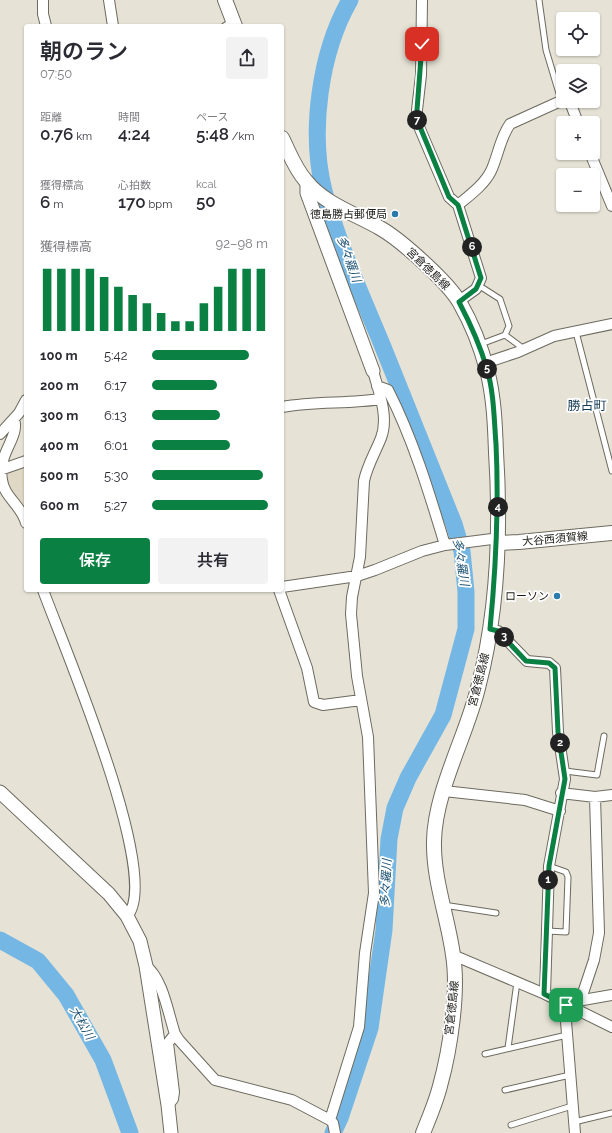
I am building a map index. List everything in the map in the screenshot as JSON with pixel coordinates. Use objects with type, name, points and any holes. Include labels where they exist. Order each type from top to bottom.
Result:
[{"type":"main road","points":[[225,0],[231,24]]},
{"type":"main road","name":"宮倉徳島線","points":[[284,142],[299,172],[310,186],[337,206],[384,230],[445,283],[459,302],[479,345],[485,363],[493,404],[498,484],[498,543],[490,629],[478,690],[437,812],[434,842],[453,955],[455,993],[440,1089],[423,1133]]},
{"type":"main road","name":"大谷西須賀線","points":[[498,543],[612,533]]},
{"type":"street","points":[[43,0],[43,14],[46,24]]},
{"type":"street","points":[[109,0],[113,24]]},
{"type":"street","points":[[422,0],[421,75],[417,110],[418,122],[449,197],[458,205],[480,270],[481,278],[478,285],[459,302]]},
{"type":"street","points":[[458,205],[486,178],[505,131],[510,124],[556,104]]},
{"type":"street","points":[[593,160],[612,206]]},
{"type":"street","points":[[310,186],[307,193],[373,371],[381,399],[384,425],[381,437],[366,470],[364,481],[360,557],[352,598],[351,614],[361,700],[368,737],[374,893],[365,953],[359,1027],[331,1121]]},
{"type":"street","points":[[485,363],[554,336],[612,324]]},
{"type":"street","points":[[377,386],[388,390],[400,414],[448,544]]},
{"type":"street","points":[[284,407],[302,403],[345,403],[381,399]]},
{"type":"street","points":[[0,434],[14,420],[24,403]]},
{"type":"street","points":[[14,420],[15,429],[5,453],[1,469],[2,481],[4,487],[20,508],[24,518]]},
{"type":"street","points":[[1,469],[24,462]]},
{"type":"street","points":[[284,587],[357,576],[422,551],[448,544],[492,539],[498,543]]},
{"type":"street","points":[[44,592],[101,740],[122,813],[130,849],[134,882],[132,912],[127,916]]},
{"type":"street","points":[[280,592],[307,668],[314,702],[322,706],[361,700]]},
{"type":"street","points":[[490,629],[498,631],[526,661],[549,663],[555,668],[558,732],[565,779],[561,793],[560,811],[549,866],[544,994]]},
{"type":"street","points":[[444,791],[525,800],[560,811]]},
{"type":"street","points":[[0,792],[109,894],[127,916],[140,942],[146,966],[171,1133]]},
{"type":"street","points":[[561,793],[595,797],[612,795]]},
{"type":"street","points":[[583,1000],[582,996],[594,960],[599,933],[595,797]]},
{"type":"street","points":[[453,955],[544,994],[612,1027]]},
{"type":"street","points":[[146,966],[152,971],[157,979],[178,1040],[215,1080],[292,1100],[331,1121],[336,1133]]},
{"type":"street","points":[[566,1005],[583,1000],[612,995]]},
{"type":"street","points":[[566,1005],[565,1009],[575,1133]]},
{"type":"street","points":[[168,1105],[173,1099],[174,1092],[168,1042],[175,1034]]},
{"type":"lane","points":[[539,0],[546,50],[556,78]]},
{"type":"lane","points":[[478,285],[500,299],[509,326],[505,335],[479,345]]},
{"type":"lane","points":[[576,332],[612,471]]},
{"type":"lane","points":[[505,335],[524,349]]},
{"type":"lane","points":[[565,772],[597,775],[604,736]]},
{"type":"lane","points":[[546,931],[566,932],[568,877],[566,872],[549,866]]},
{"type":"lane","points":[[444,907],[450,906],[496,913]]},
{"type":"lane","points":[[508,1048],[517,982]]},
{"type":"lane","points":[[485,1054],[567,1035]]},
{"type":"lane","points":[[505,1090],[570,1075]]},
{"type":"lane","points":[[510,1125],[572,1106]]},
{"type":"lane","points":[[574,1122],[612,1113]]},
{"type":"shaded area","points":[[24,467],[24,510],[6,486],[8,471]]},
{"type":"waterway","name":"多々羅川","points":[[333,1133],[340,1118],[370,1028],[384,930],[389,839],[395,808],[408,778],[443,715],[466,629],[466,592],[462,551],[454,524],[343,250],[324,191],[318,144],[320,93],[331,43],[350,0]]},
{"type":"waterway","name":"大松川","points":[[0,940],[38,961],[66,995],[103,1060],[130,1133]]},
{"type":"place","name":"徳島勝占郵便局","points":[[395,214]]},
{"type":"place","name":"ローソン","points":[[557,596]]},
{"type":"district","name":"勝占町","points":[[587,405]]},
{"type":"route","points":[[422,44],[421,75],[417,110],[418,122],[449,197],[458,205],[480,270],[481,278],[476,289],[459,302],[475,334],[487,369],[493,404],[498,484],[498,543],[490,629],[498,631],[526,661],[549,663],[555,668],[558,732],[565,779],[561,793],[562,802],[555,828],[549,866],[544,994],[566,1005]]}]
